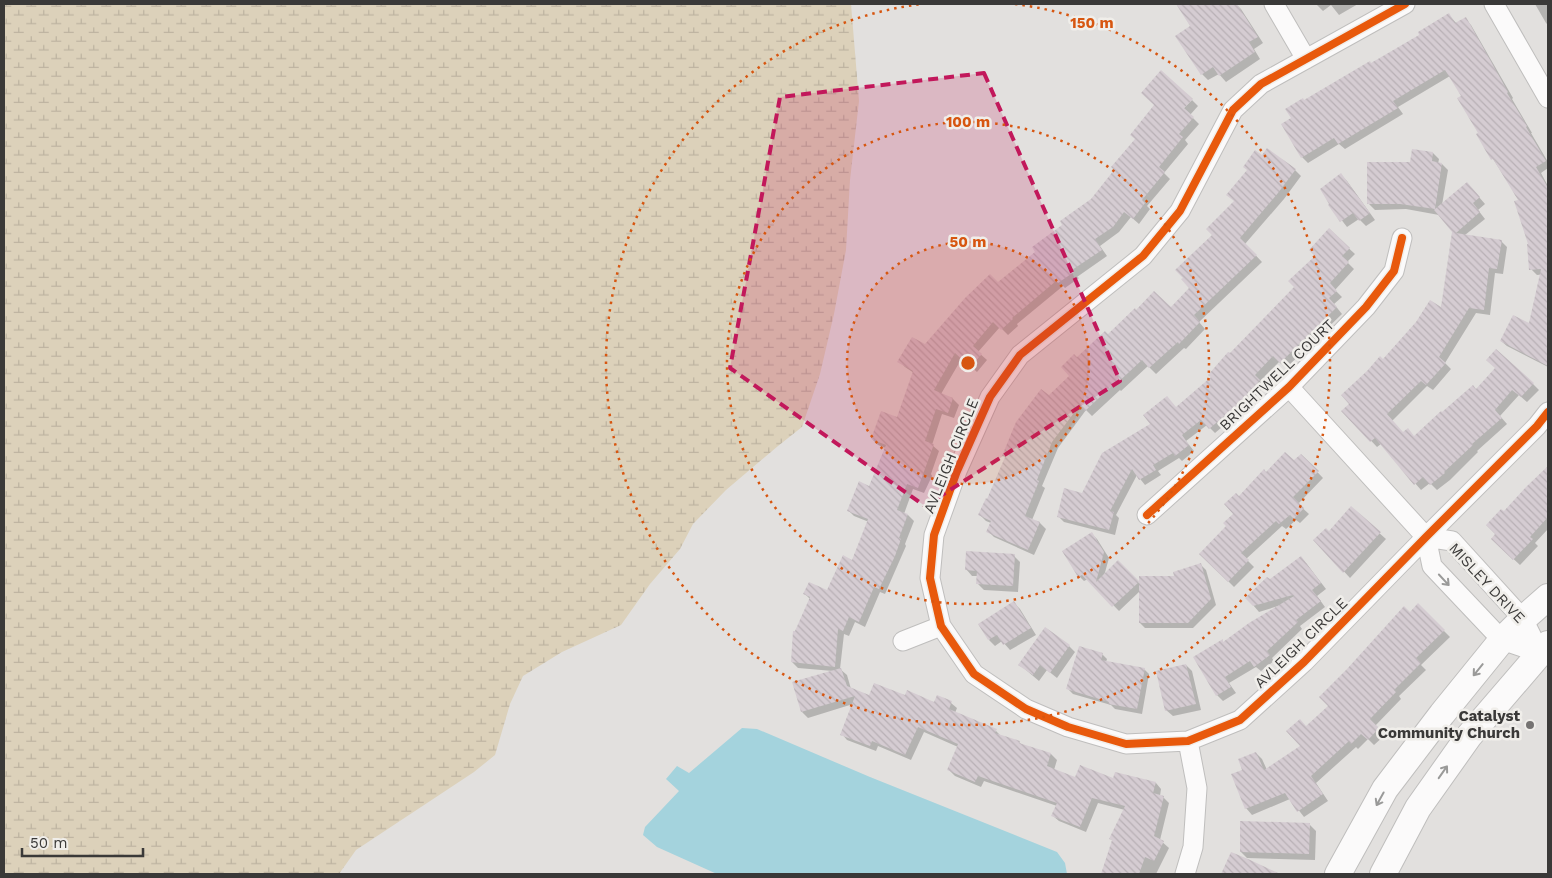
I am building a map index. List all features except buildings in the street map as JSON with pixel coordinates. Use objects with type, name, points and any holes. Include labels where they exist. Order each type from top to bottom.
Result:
[{"type":"main road","points":[[1338,874],[1385,789],[1502,640],[1548,597]]},
{"type":"main road","points":[[1383,874],[1418,808],[1469,736],[1544,649]]},
{"type":"street","points":[[1274,4],[1306,59]]},
{"type":"street","name":"AVLEIGH CIRCLE","points":[[1405,4],[1261,84],[1233,110],[1180,211],[1143,256],[1020,355],[990,397],[957,472],[934,535],[930,578],[941,626],[974,674],[1026,709],[1068,727],[1126,744],[1188,741],[1240,720],[1304,662],[1537,426],[1548,412]]},
{"type":"street","points":[[1494,4],[1548,98]]},
{"type":"street","name":"BRIGHTWELL COURT","points":[[1147,515],[1289,387],[1366,307],[1394,271],[1402,238]]},
{"type":"street","points":[[1289,387],[1426,537]]},
{"type":"street","name":"MISLEY DRIVE","points":[[1426,537],[1452,541],[1523,619],[1544,649],[1502,640],[1432,566],[1426,537]]},
{"type":"street","points":[[903,641],[941,626]]},
{"type":"street","points":[[1185,874],[1193,847],[1197,788],[1188,741]]},
{"type":"highlighted area","points":[[984,73],[1120,381],[925,506],[730,368],[780,97]]},
{"type":"green space","points":[[4,4],[851,4],[859,101],[850,180],[846,250],[820,374],[802,427],[726,490],[693,524],[680,549],[650,584],[621,625],[562,652],[523,676],[510,704],[495,755],[474,772],[356,850],[339,874],[4,874]]},
{"type":"water","points":[[742,728],[757,729],[870,777],[1057,852],[1065,863],[1067,874],[717,874],[657,847],[643,835],[645,827],[679,791],[666,779],[677,766],[689,773]]},
{"type":"cycle path","points":[[1405,4],[1261,84],[1233,110],[1180,211],[1143,256],[1020,355],[990,397],[957,471],[934,535],[930,578],[941,626],[974,674],[1026,709],[1068,727],[1126,744],[1188,741],[1240,720],[1304,662],[1537,426],[1548,412]]},
{"type":"cycle path","points":[[1147,515],[1289,387],[1366,307],[1394,271],[1402,238]]},
{"type":"place","name":"Catalyst Community Church","points":[[1530,725]]}]
